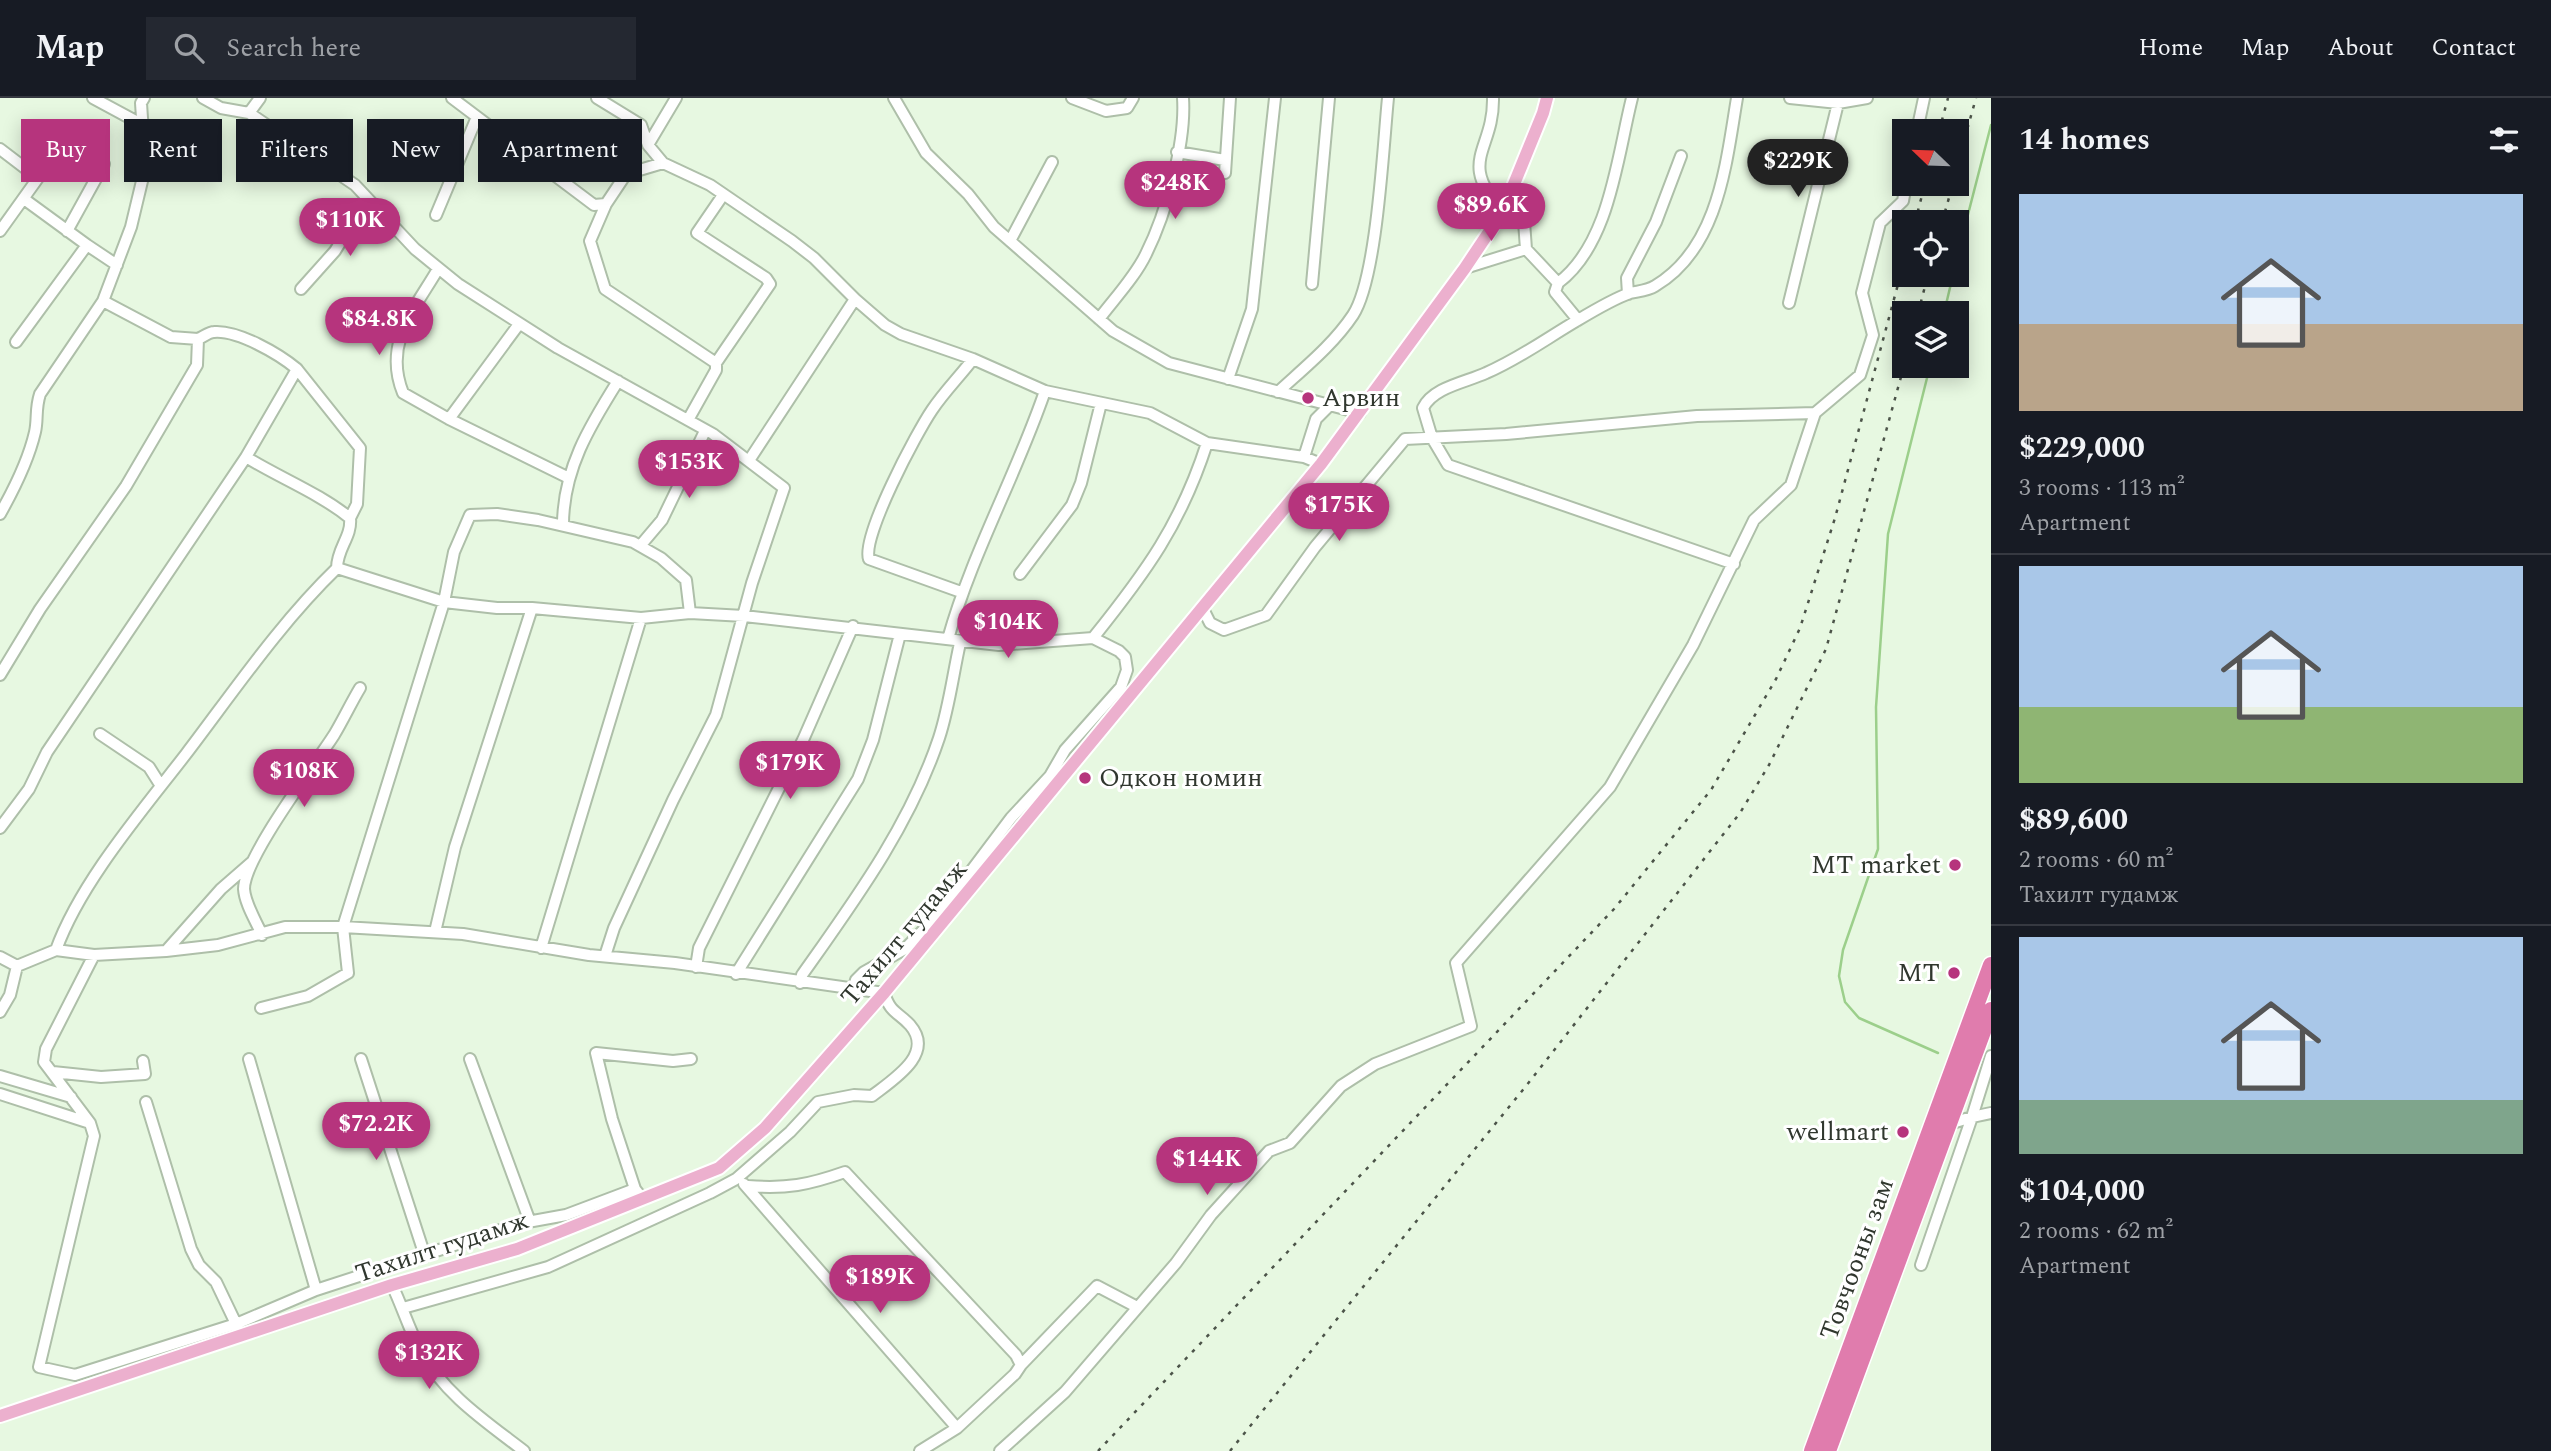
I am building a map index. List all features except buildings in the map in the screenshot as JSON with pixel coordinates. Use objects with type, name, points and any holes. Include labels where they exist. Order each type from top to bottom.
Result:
[{"type":"highway","name":"Товчооны зам","points":[[1812,1451],[1987,987],[1991,965]]},
{"type":"highway","name":"Товчооны зам","points":[[1828,1451],[1991,1010]]},
{"type":"main road","name":"Тахилт гудамж","points":[[0,1416],[392,1286],[517,1249],[639,1194],[719,1168],[765,1128],[884,993],[1117,701],[1203,609],[1321,464],[1465,268],[1503,211],[1513,192],[1546,98]]},
{"type":"street","points":[[93,98],[132,119]]},
{"type":"street","points":[[142,119],[141,103],[144,98]]},
{"type":"street","points":[[204,98],[221,108],[249,113],[355,185],[366,200],[438,269],[519,324],[705,430],[750,459],[784,488],[716,715],[614,928],[605,956]]},
{"type":"street","points":[[249,113],[260,98]]},
{"type":"street","points":[[452,98],[594,205],[606,204]]},
{"type":"street","points":[[597,98],[641,125],[648,145],[663,163],[710,185],[814,258],[885,326],[973,359],[1045,391],[1150,413],[1208,443],[1304,457],[1321,464]]},
{"type":"street","points":[[648,145],[677,98]]},
{"type":"street","points":[[894,98],[926,153],[968,194],[994,227],[1113,331],[1169,363],[1360,413]]},
{"type":"street","points":[[1072,98],[1106,111],[1127,108],[1133,98]]},
{"type":"street","points":[[1102,98],[1106,111]]},
{"type":"street","points":[[1098,319],[1146,255],[1177,152],[1183,98]]},
{"type":"street","points":[[1225,173],[1231,127],[1230,98]]},
{"type":"street","points":[[1228,379],[1252,309],[1275,98]]},
{"type":"street","points":[[1312,284],[1329,98]]},
{"type":"street","points":[[1278,392],[1337,337],[1355,312],[1364,283],[1376,217],[1388,98]]},
{"type":"street","points":[[1493,98],[1493,113],[1478,173],[1485,190],[1503,211]]},
{"type":"street","points":[[1578,320],[1555,292],[1558,283],[1574,271],[1598,235],[1632,98]]},
{"type":"street","points":[[1734,564],[1448,465],[1432,438],[1423,408],[1426,401],[1458,383],[1513,362],[1578,320],[1628,294],[1653,288],[1670,276],[1696,244],[1713,215],[1721,188],[1737,98]]},
{"type":"street","points":[[1790,98],[1838,103],[1867,98]]},
{"type":"street","points":[[1920,119],[1924,98]]},
{"type":"street","points":[[1789,303],[1838,103]]},
{"type":"street","points":[[436,215],[477,117]]},
{"type":"street","points":[[0,149],[38,178],[0,231]]},
{"type":"street","points":[[1177,152],[1225,160]]},
{"type":"street","points":[[1628,294],[1627,278],[1656,222],[1681,156]]},
{"type":"street","points":[[1010,241],[1052,162]]},
{"type":"street","points":[[663,163],[626,174],[606,204],[590,241],[605,289],[716,363]]},
{"type":"street","points":[[67,231],[94,182]]},
{"type":"street","points":[[0,514],[14,489],[36,430],[34,412],[40,394],[103,301],[131,227],[142,182]]},
{"type":"street","points":[[1513,192],[1523,208],[1526,249],[1558,283]]},
{"type":"street","points":[[688,420],[716,370],[716,363],[770,284],[766,278],[697,233],[723,195]]},
{"type":"street","points":[[1000,1451],[1065,1392],[1176,1263],[1211,1215],[1269,1151],[1290,1143],[1341,1086],[1375,1064],[1471,1026],[1456,963],[1611,787],[1693,645],[1754,520],[1791,485],[1815,413],[1860,375],[1873,335],[1862,293],[1880,223],[1903,201],[1904,196]]},
{"type":"street","points":[[24,199],[117,265]]},
{"type":"street","points":[[301,289],[335,251],[366,200]]},
{"type":"street","points":[[16,342],[86,245]]},
{"type":"street","points":[[1465,268],[1526,249]]},
{"type":"street","points":[[438,269],[401,332],[395,356],[403,393],[449,419],[569,478]]},
{"type":"street","points":[[750,459],[855,299]]},
{"type":"street","points":[[56,950],[64,927],[87,890],[161,786],[281,631],[337,568],[337,554],[351,530],[350,518],[357,504],[360,448],[297,369],[281,355],[255,342],[213,331],[198,338],[171,337],[103,301]]},
{"type":"street","points":[[449,419],[519,324]]},
{"type":"street","points":[[0,675],[40,609],[126,486],[197,365],[198,338]]},
{"type":"street","points":[[961,592],[869,559],[867,552],[877,516],[919,432],[931,411],[973,359]]},
{"type":"street","points":[[0,828],[29,789],[47,752],[246,457],[297,369]]},
{"type":"street","points":[[563,525],[563,498],[577,449],[618,381]]},
{"type":"street","points":[[948,639],[961,592],[1018,464],[1045,391]]},
{"type":"street","points":[[1020,573],[1072,505],[1081,483],[1101,403]]},
{"type":"street","points":[[1304,457],[1317,419],[1329,406]]},
{"type":"street","points":[[1203,609],[1210,623],[1224,630],[1266,615],[1315,547],[1405,439],[1697,416],[1815,413]]},
{"type":"street","points":[[640,546],[662,520],[705,430]]},
{"type":"street","points":[[1093,638],[1148,569],[1169,535],[1192,491],[1208,443]]},
{"type":"street","points":[[246,457],[308,493],[329,501],[350,518]]},
{"type":"street","points":[[349,986],[343,927],[444,602],[454,552],[470,515],[497,514],[563,525],[640,546],[661,558],[686,580],[690,613]]},
{"type":"street","points":[[337,568],[444,602],[497,608],[532,608],[641,618],[690,613],[744,616],[853,626],[960,643],[999,645],[1093,638],[1125,657],[1127,670],[1117,701]]},
{"type":"street","points":[[435,932],[455,848],[532,608]]},
{"type":"street","points":[[541,947],[641,618]]},
{"type":"street","points":[[696,967],[699,948],[803,740],[853,626]]},
{"type":"street","points":[[736,974],[858,779],[873,740],[900,634]]},
{"type":"street","points":[[800,983],[802,975],[869,880],[914,802],[940,736],[960,643]]},
{"type":"street","points":[[262,935],[244,887],[255,859],[360,688]]},
{"type":"street","points":[[100,734],[149,767],[161,786]]},
{"type":"street","points":[[853,990],[864,972],[905,949],[938,915],[1003,827],[1053,781]]},
{"type":"street","points":[[166,951],[220,889],[255,859]]},
{"type":"street","points":[[17,966],[56,950],[94,955],[166,951],[262,935],[285,927],[343,927],[401,933],[435,932],[884,993],[890,1011],[908,1023],[918,1036],[918,1052],[910,1064],[872,1096],[854,1095],[818,1102],[790,1132],[736,1179],[548,1267],[403,1308]]},
{"type":"street","points":[[94,955],[46,1049],[44,1062],[90,1123],[94,1136],[84,1188],[64,1255],[39,1367],[75,1375],[236,1324],[316,1290],[424,1253],[639,1194],[612,1119],[596,1053],[673,1061],[691,1059]]},
{"type":"street","points":[[0,957],[17,966]]},
{"type":"street","points":[[0,1012],[10,995],[17,966]]},
{"type":"street","points":[[261,1008],[308,996],[348,973]]},
{"type":"street","points":[[1921,1265],[1991,1056]]},
{"type":"street","points":[[248,1059],[316,1290]]},
{"type":"street","points":[[361,1059],[424,1253]]},
{"type":"street","points":[[470,1059],[530,1222]]},
{"type":"street","points":[[53,1072],[101,1077],[145,1074],[143,1060]]},
{"type":"street","points":[[0,1076],[71,1097]]},
{"type":"street","points":[[0,1094],[90,1123]]},
{"type":"street","points":[[146,1102],[191,1250],[199,1265],[216,1282],[240,1338]]},
{"type":"street","points":[[1949,1124],[1991,1113]]},
{"type":"street","points":[[736,1179],[748,1186],[783,1189],[803,1186],[845,1172],[981,1317],[1021,1365]]},
{"type":"street","points":[[748,1186],[755,1200],[957,1428]]},
{"type":"street","points":[[392,1286],[421,1351],[439,1379],[464,1405],[524,1451]]},
{"type":"street","points":[[920,1451],[957,1428],[1015,1374],[1097,1286],[1137,1307]]},
{"type":"waterway","points":[[1969,210],[1991,125]]},
{"type":"waterway","points":[[1947,301],[1950,287]]},
{"type":"waterway","points":[[1927,378],[1888,534],[1876,707],[1878,849],[1843,950],[1839,976],[1845,1002],[1859,1018],[1938,1053]]},
{"type":"railway","points":[[1942,119],[1948,98]]},
{"type":"railway","points":[[1969,123],[1976,98]]},
{"type":"railway","points":[[1918,210],[1922,196]]},
{"type":"railway","points":[[1945,210],[1950,196]]},
{"type":"railway","points":[[1098,1451],[1614,909],[1711,790],[1776,679],[1800,628],[1835,518],[1897,287]]},
{"type":"railway","points":[[1921,301],[1925,287]]},
{"type":"railway","points":[[1230,1451],[1526,1086],[1740,813],[1769,765],[1826,649],[1901,378]]},
{"type":"place","name":"Арвин","points":[[1308,398]]},
{"type":"place","name":"Одкон номин","points":[[1085,778]]},
{"type":"place","name":"MT market","points":[[1955,865]]},
{"type":"place","name":"МТ","points":[[1954,973]]},
{"type":"place","name":"wellmart","points":[[1903,1132]]}]
